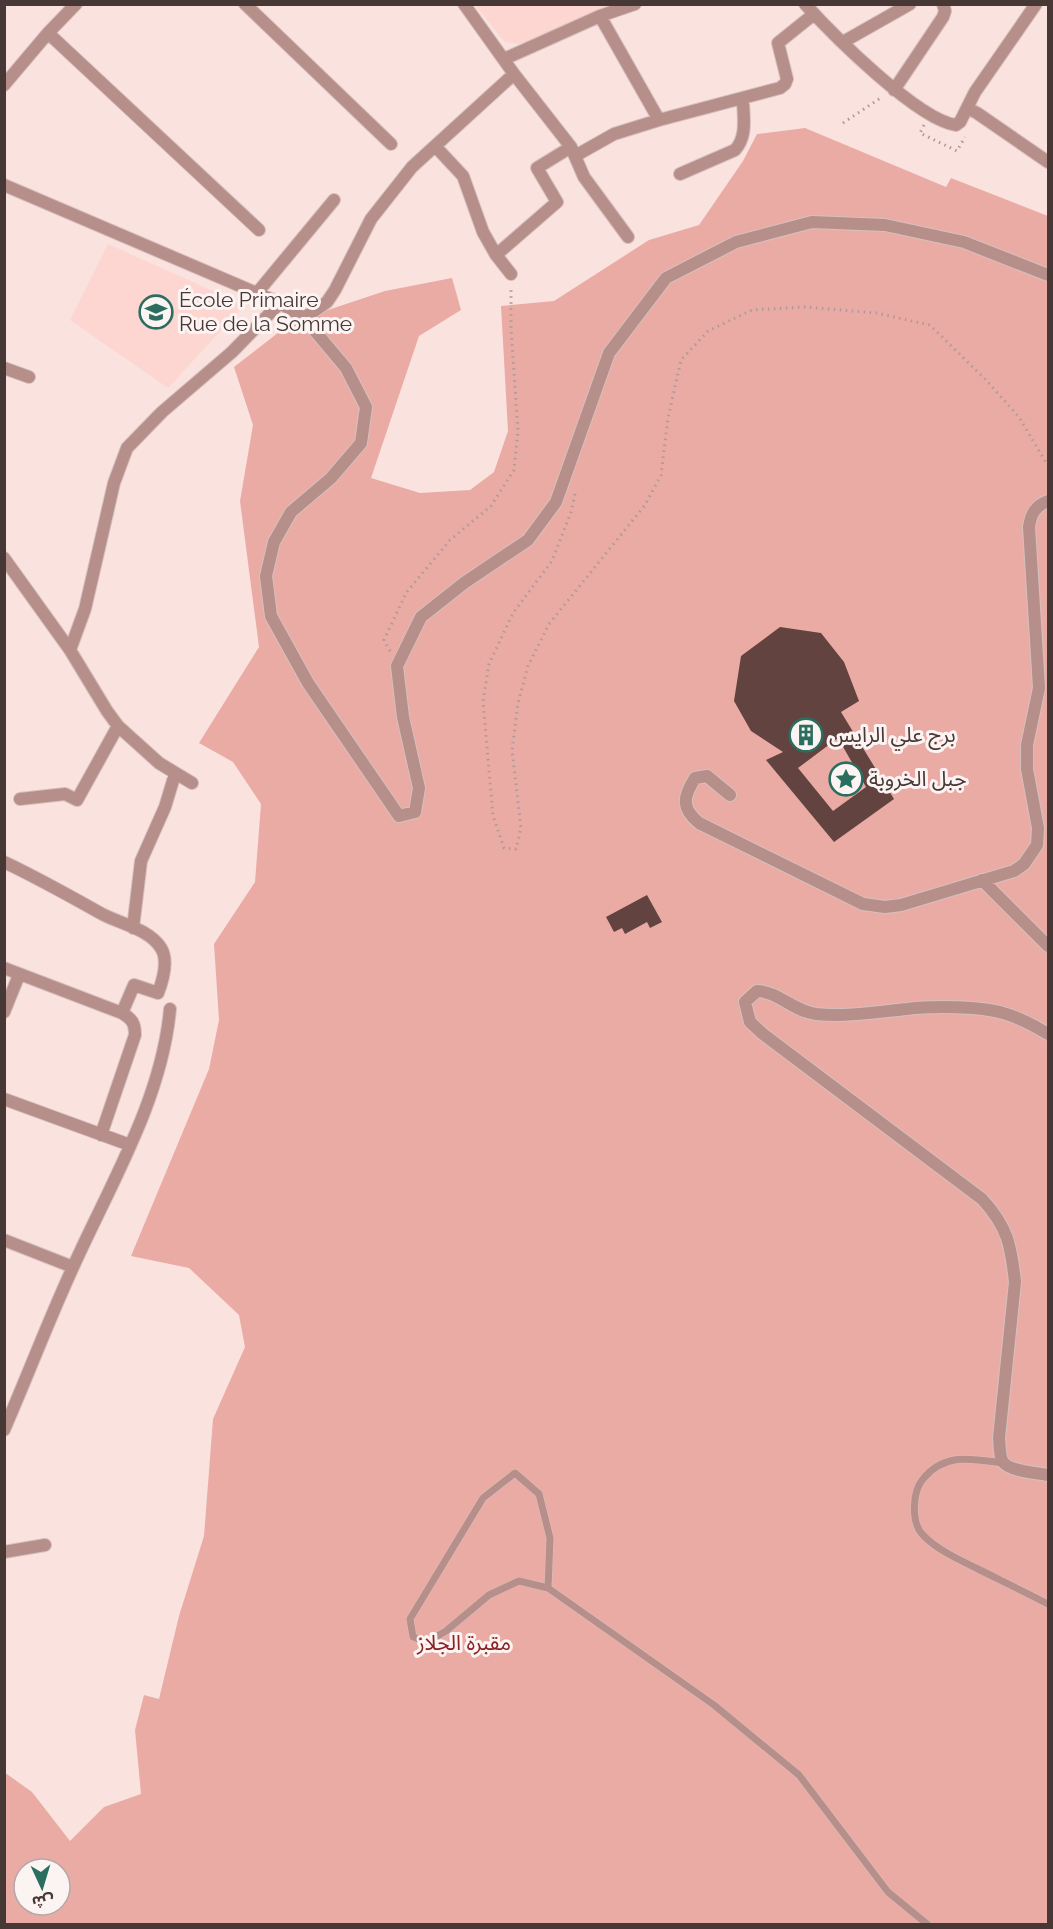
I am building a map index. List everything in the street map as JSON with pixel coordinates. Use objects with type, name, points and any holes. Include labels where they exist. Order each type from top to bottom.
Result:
[{"type":"street","points":[[4,85],[76,4]]},
{"type":"street","points":[[245,4],[392,144]]},
{"type":"street","points":[[464,4],[573,151],[584,177],[628,237]]},
{"type":"street","points":[[504,59],[600,16],[635,4]]},
{"type":"street","points":[[843,42],[910,4]]},
{"type":"street","points":[[894,90],[943,17],[945,11],[943,4]]},
{"type":"street","points":[[496,255],[557,202],[537,168],[614,134],[780,88],[787,79],[778,43],[810,9],[894,90],[951,125],[956,125],[960,122],[975,92],[1036,4]]},
{"type":"street","points":[[600,16],[658,120]]},
{"type":"street","points":[[48,33],[259,230]]},
{"type":"street","points":[[304,318],[327,302],[380,207],[412,167],[514,74]]},
{"type":"street","points":[[680,174],[735,150],[742,142],[744,135],[743,98]]},
{"type":"street","points":[[967,108],[1048,162]]},
{"type":"street","points":[[435,146],[463,176],[479,223],[496,255],[511,274]]},
{"type":"street","points":[[4,185],[280,303],[304,318],[346,368],[366,407],[361,442],[331,478],[291,512],[274,542],[266,576],[272,616],[308,683],[399,816],[415,812],[419,788],[403,717],[397,666],[421,617],[464,583],[528,540],[556,502],[609,353],[666,278],[735,242],[812,222],[885,225],[953,239],[1048,275]]},
{"type":"street","points":[[257,293],[334,200]]},
{"type":"street","points":[[70,650],[85,609],[114,483],[127,448],[149,424],[232,352],[280,303]]},
{"type":"street","points":[[4,368],[28,377]]},
{"type":"street","points":[[730,795],[707,777],[695,778],[688,790],[685,803],[689,815],[699,823],[863,904],[885,907],[901,905],[1014,871],[1024,864],[1037,844],[1038,828],[1027,769],[1027,745],[1039,688],[1029,527],[1031,514],[1041,504],[1048,501]]},
{"type":"street","points":[[4,558],[70,650],[118,726],[159,763],[192,783]]},
{"type":"street","points":[[20,799],[65,794],[77,800],[118,726]]},
{"type":"street","points":[[133,928],[141,861],[165,807],[175,774]]},
{"type":"street","points":[[4,862],[67,893],[103,914],[149,935],[162,950],[164,976],[158,993],[134,985],[122,1013]]},
{"type":"street","points":[[982,880],[1048,946]]},
{"type":"street","points":[[4,968],[122,1013],[132,1019],[135,1035],[100,1136]]},
{"type":"street","points":[[4,1012],[19,975]]},
{"type":"street","points":[[1048,1034],[1002,1012],[911,1008],[843,1015],[817,1014],[800,1011],[768,992],[757,991],[745,1002],[750,1022],[756,1028],[982,1199],[998,1216],[1008,1237],[1015,1282],[999,1438],[1000,1456],[1003,1463],[1011,1468],[1048,1475]]},
{"type":"street","points":[[6,1424],[73,1267],[144,1112],[168,1036],[170,1009]]},
{"type":"street","points":[[4,1099],[100,1136],[130,1145]]},
{"type":"street","points":[[4,1240],[73,1267]]},
{"type":"street","points":[[4,1552],[45,1545]]},
{"type":"lane","points":[[1003,1463],[950,1459],[931,1470],[917,1486],[914,1512],[921,1534],[950,1554],[1048,1604]]},
{"type":"lane","points":[[548,1588],[550,1538],[539,1494],[515,1473],[483,1498],[410,1619],[413,1637],[427,1642],[446,1631],[489,1595],[519,1581],[548,1588],[714,1706],[799,1775],[888,1892],[927,1924]]},
{"type":"path","points":[[843,123],[869,104],[894,90]]},
{"type":"path","points":[[397,666],[384,640],[406,593],[450,540],[491,506],[514,470],[518,432],[511,328],[511,274]]},
{"type":"path","points":[[576,489],[571,512],[552,561],[513,613],[489,664],[483,701],[493,816],[504,848],[516,849],[521,828],[512,750],[518,704],[528,666],[549,624],[645,505],[656,485],[661,475],[668,418],[681,360],[708,332],[752,310],[804,307],[876,313],[930,325],[986,380],[1019,417],[1048,466]]},
{"type":"shaded area","points":[[475,5],[610,5],[520,44],[505,42]]},
{"type":"shaded area","name":"École Primaire Rue de la Somme","points":[[108,244],[244,305],[168,388],[70,320]]},
{"type":"green space","name":"مقبرة الجلاز","points":[[805,128],[946,187],[951,178],[1048,216],[1048,1924],[5,1924],[4,1772],[32,1792],[70,1841],[104,1807],[141,1794],[135,1730],[144,1695],[159,1699],[179,1616],[204,1536],[213,1419],[245,1347],[239,1315],[189,1268],[131,1256],[209,1069],[219,1020],[214,944],[255,882],[261,804],[233,762],[199,743],[259,647],[240,501],[253,425],[234,367],[292,322],[385,291],[452,278],[461,310],[419,336],[371,478],[420,493],[470,490],[494,472],[508,431],[501,306],[554,301],[649,240],[699,225],[743,161],[757,134]]},
{"type":"building","name":"برج علي الرايس","points":[[780,627],[821,633],[844,662],[859,701],[841,712],[894,799],[834,842],[766,760],[783,752],[751,731],[734,701],[741,656]],"holes":[[[838,738],[866,787],[833,811],[798,768]]]},
{"type":"building","points":[[647,895],[662,922],[650,928],[647,922],[625,934],[622,928],[614,932],[606,917]]},
{"type":"place","name":"École Primaire Rue de la Somme","points":[[156,312]]},
{"type":"place","name":"برج علي الرايس","points":[[806,735]]},
{"type":"place","name":"جبل الخروبة","points":[[846,779]]}]
